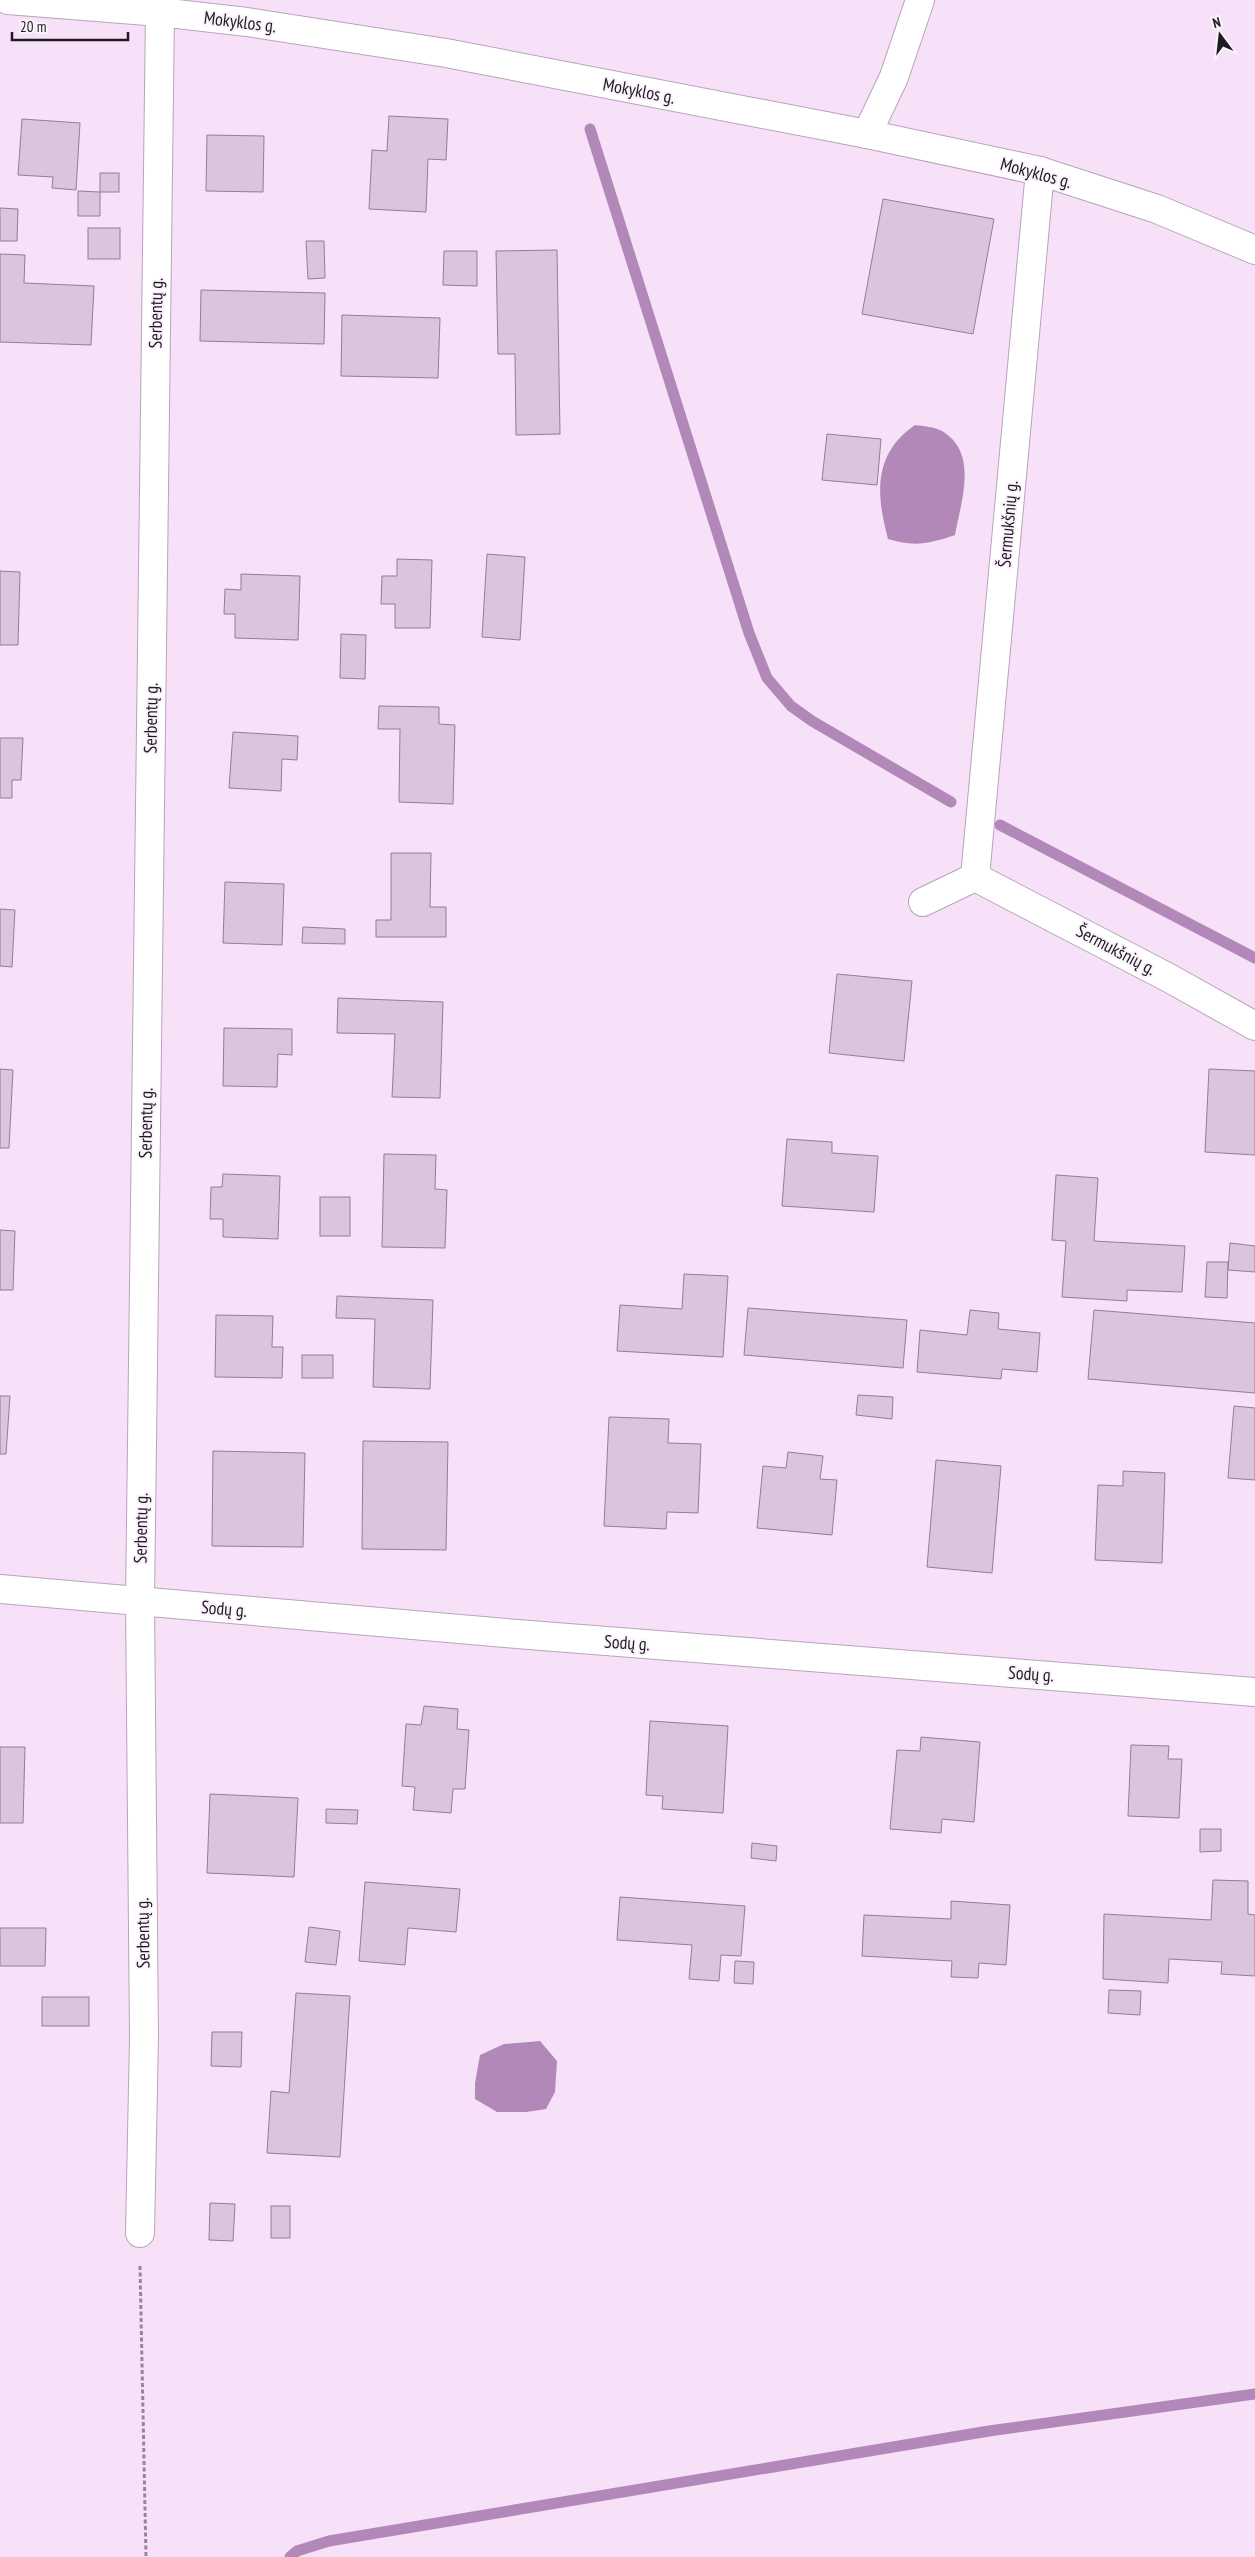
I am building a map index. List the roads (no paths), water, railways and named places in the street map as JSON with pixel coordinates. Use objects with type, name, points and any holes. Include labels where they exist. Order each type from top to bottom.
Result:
[{"type":"street","name":"Mokyklos g.","points":[[8,0],[160,12],[247,22],[446,53],[867,134],[1040,171],[1157,209],[1255,250]]},
{"type":"street","points":[[867,134],[894,77],[920,0]]},
{"type":"street","name":"Serbentų g.","points":[[140,2233],[144,2038],[140,1602],[160,12]]},
{"type":"street","name":"Šermukšnių g.","points":[[1040,171],[975,877],[1169,978],[1255,1026]]},
{"type":"street","points":[[923,902],[975,877]]},
{"type":"street","name":"Sodų g.","points":[[0,1589],[140,1602],[1255,1692]]},
{"type":"waterway","points":[[590,129],[749,633],[767,678],[791,706],[812,721],[951,802]]},
{"type":"waterway","points":[[1000,825],[1255,958]]},
{"type":"waterway","points":[[290,2557],[297,2551],[329,2541],[989,2431],[1255,2394]]}]
